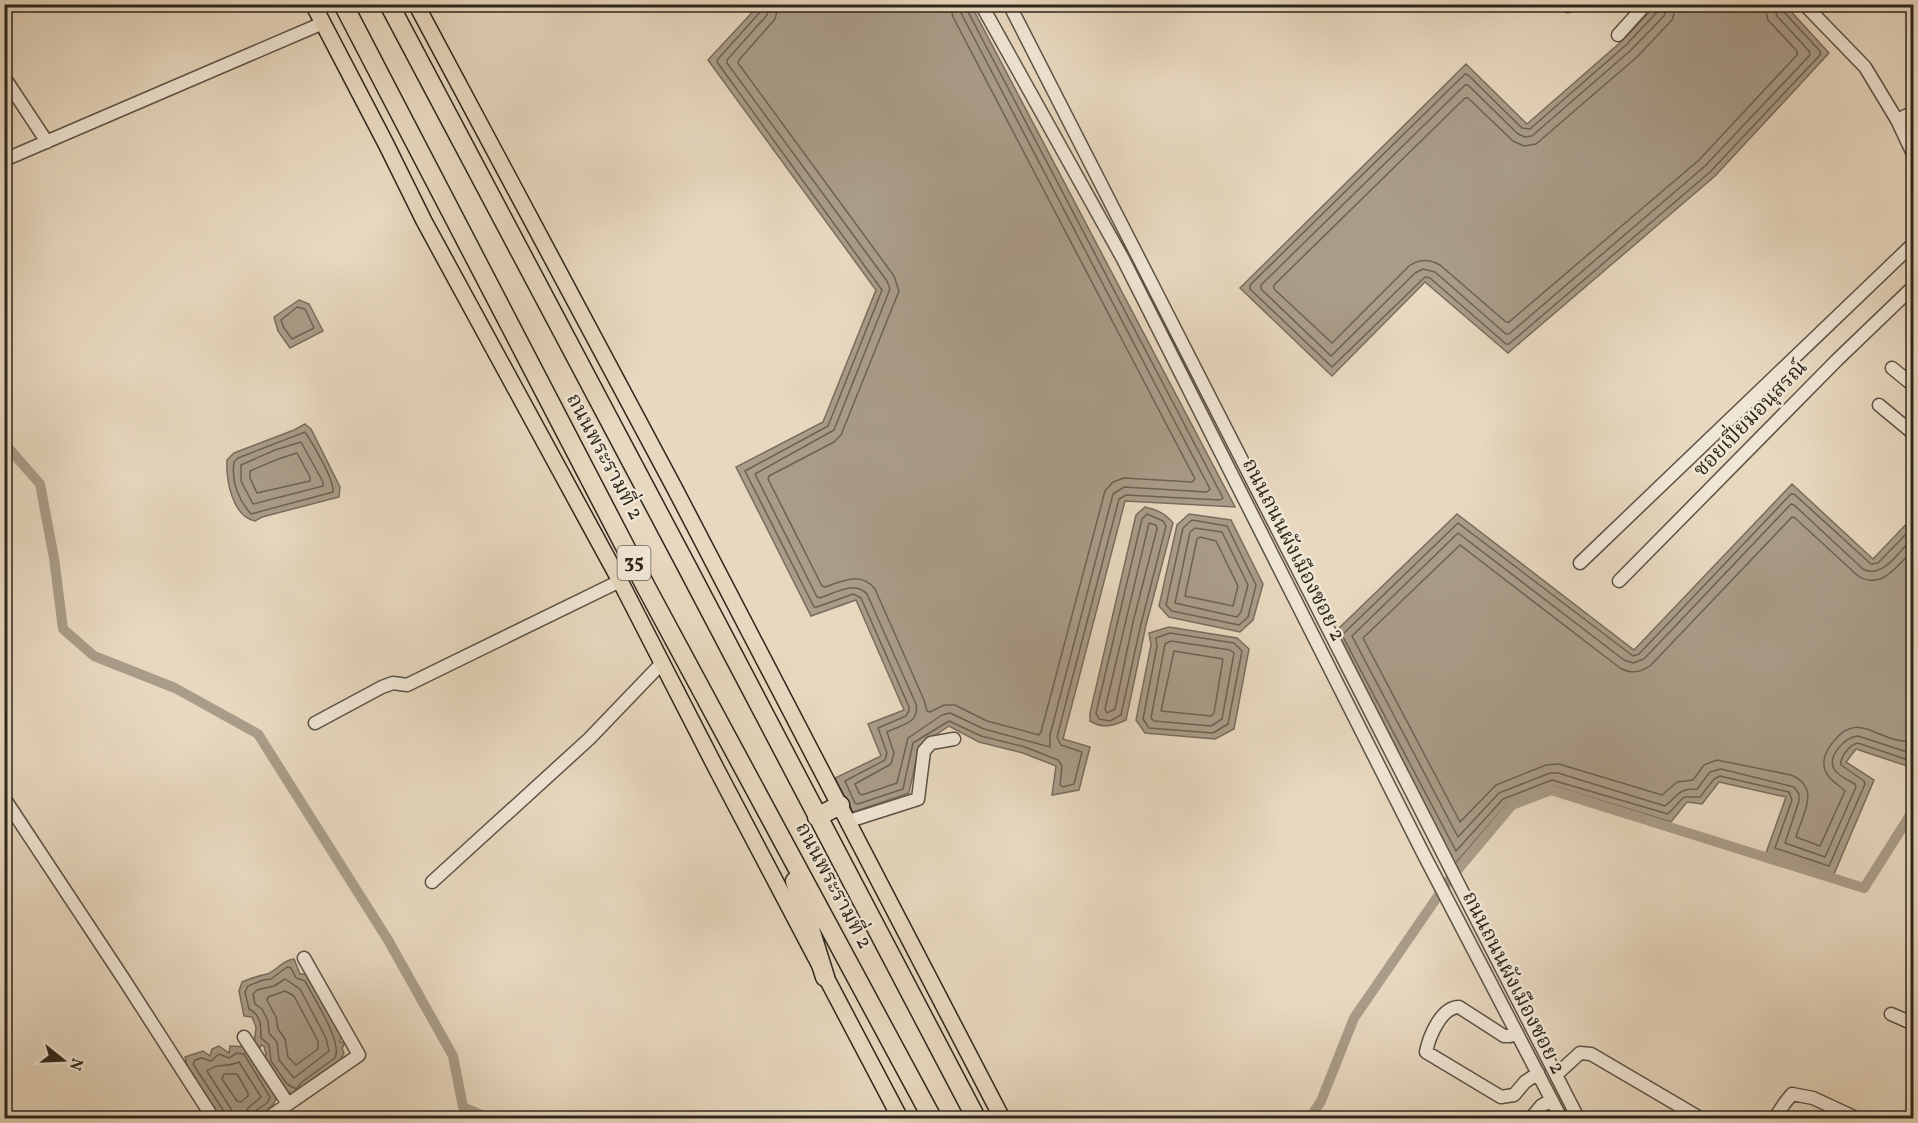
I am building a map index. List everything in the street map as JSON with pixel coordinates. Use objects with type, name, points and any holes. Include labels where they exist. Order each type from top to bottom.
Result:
[{"type":"highway","name":"ถนนพระรามที่ 2","points":[[343,4],[646,587],[932,1119]]},
{"type":"highway","name":"ถนนพระรามที่ 2","points":[[393,5],[976,1119]]},
{"type":"highway","points":[[818,817],[840,805]]},
{"type":"highway","points":[[780,836],[825,977]]},
{"type":"main road","name":"35","points":[[313,4],[424,221],[620,581],[900,1119]]},
{"type":"main road","name":"35","points":[[393,5],[407,7],[415,4]]},
{"type":"main road","name":"ถนนพระรามที่ 2","points":[[415,4],[675,489],[1002,1119]]},
{"type":"street","name":"ถนนถนนผังเมืองซอย 2","points":[[981,4],[1096,210],[1190,389],[1424,855],[1561,1119]]},
{"type":"street","name":"ถนนถนนผังเมืองซอย 2","points":[[1009,4],[1578,1119]]},
{"type":"street","points":[[1618,35],[1646,4]]},
{"type":"street","points":[[1804,4],[1865,67],[1898,120],[1914,156]]},
{"type":"street","points":[[4,160],[323,23]]},
{"type":"street","points":[[4,77],[47,142]]},
{"type":"street","points":[[1898,120],[1914,112]]},
{"type":"street","points":[[1096,210],[1110,202]]},
{"type":"street","points":[[1580,563],[1914,243]]},
{"type":"street","name":"ซอยเปี่ยมอนุสรณ์","points":[[1618,581],[1837,360],[1914,286]]},
{"type":"street","points":[[1892,368],[1914,386]]},
{"type":"street","points":[[1879,405],[1914,434]]},
{"type":"street","points":[[315,723],[382,687],[393,683],[407,685],[620,581]]},
{"type":"street","points":[[432,882],[589,739],[662,663]]},
{"type":"street","points":[[849,821],[918,799],[924,751],[930,743],[954,739]]},
{"type":"street","points":[[4,798],[213,1119]]},
{"type":"street","points":[[268,1119],[359,1055],[304,958]]},
{"type":"street","points":[[1517,1033],[1504,1036],[1459,1007],[1453,1007],[1444,1013],[1428,1041],[1426,1052],[1501,1097],[1514,1095],[1525,1082],[1538,1073]]},
{"type":"street","points":[[1892,1014],[1914,1024]]},
{"type":"street","points":[[244,1037],[288,1104]]},
{"type":"street","points":[[1556,1075],[1580,1053],[1591,1054],[1700,1119]]},
{"type":"street","points":[[1775,1119],[1792,1094],[1813,1098],[1856,1119]]},
{"type":"street","points":[[1531,1119],[1541,1106],[1551,1101]]},
{"type":"water","points":[[759,5],[971,5],[1235,507],[1125,501],[1063,739],[1090,747],[1079,790],[1052,795],[1056,766],[1023,753],[979,742],[949,726],[919,746],[909,793],[853,812],[835,778],[881,756],[868,724],[904,710],[856,600],[811,616],[736,467],[823,422],[876,290],[708,60]]},
{"type":"water","points":[[1656,5],[1785,5],[1829,53],[1715,176],[1508,353],[1425,282],[1332,376],[1240,288],[1466,64],[1527,124],[1622,41]]},
{"type":"water","points":[[299,300],[309,304],[323,331],[290,348],[278,331],[274,317]]},
{"type":"water","points":[[305,424],[311,429],[340,487],[339,497],[262,517],[255,521],[247,518],[232,496],[227,460],[234,453]]},
{"type":"water","points":[[1792,484],[1873,559],[1913,517],[1913,761],[1907,766],[1856,749],[1846,762],[1874,780],[1834,874],[1766,853],[1786,797],[1719,782],[1702,804],[1687,802],[1671,822],[1553,786],[1507,804],[1455,864],[1334,633],[1457,514],[1634,650]]},
{"type":"water","points":[[1145,507],[1160,512],[1173,523],[1146,625],[1126,720],[1104,726],[1090,721],[1090,713],[1136,515]]},
{"type":"water","points":[[1189,514],[1231,520],[1263,584],[1253,620],[1240,632],[1169,617],[1159,606],[1177,525]]},
{"type":"water","points":[[1169,627],[1237,638],[1249,649],[1234,729],[1215,739],[1145,733],[1136,720],[1151,645],[1149,633]]},
{"type":"water","points":[[294,959],[300,974],[308,974],[341,1036],[340,1042],[345,1043],[340,1061],[296,1095],[281,1087],[274,1077],[264,1061],[266,1054],[264,1046],[261,1045],[259,1050],[254,1045],[256,1027],[252,1017],[244,1016],[239,991],[242,982],[271,973],[286,961]]},
{"type":"water","points":[[219,1046],[229,1053],[230,1046],[247,1047],[277,1097],[267,1110],[254,1116],[221,1118],[187,1066],[185,1057],[203,1051],[210,1056],[212,1049]]},
{"type":"waterway","points":[[4,443],[40,484],[54,558],[63,629],[94,656],[175,688],[258,734],[388,940],[453,1056],[463,1107],[489,1118]]},
{"type":"waterway","points":[[1310,1118],[1321,1101],[1354,1018],[1449,880],[1512,805],[1551,790],[1864,888],[1914,809]]}]
